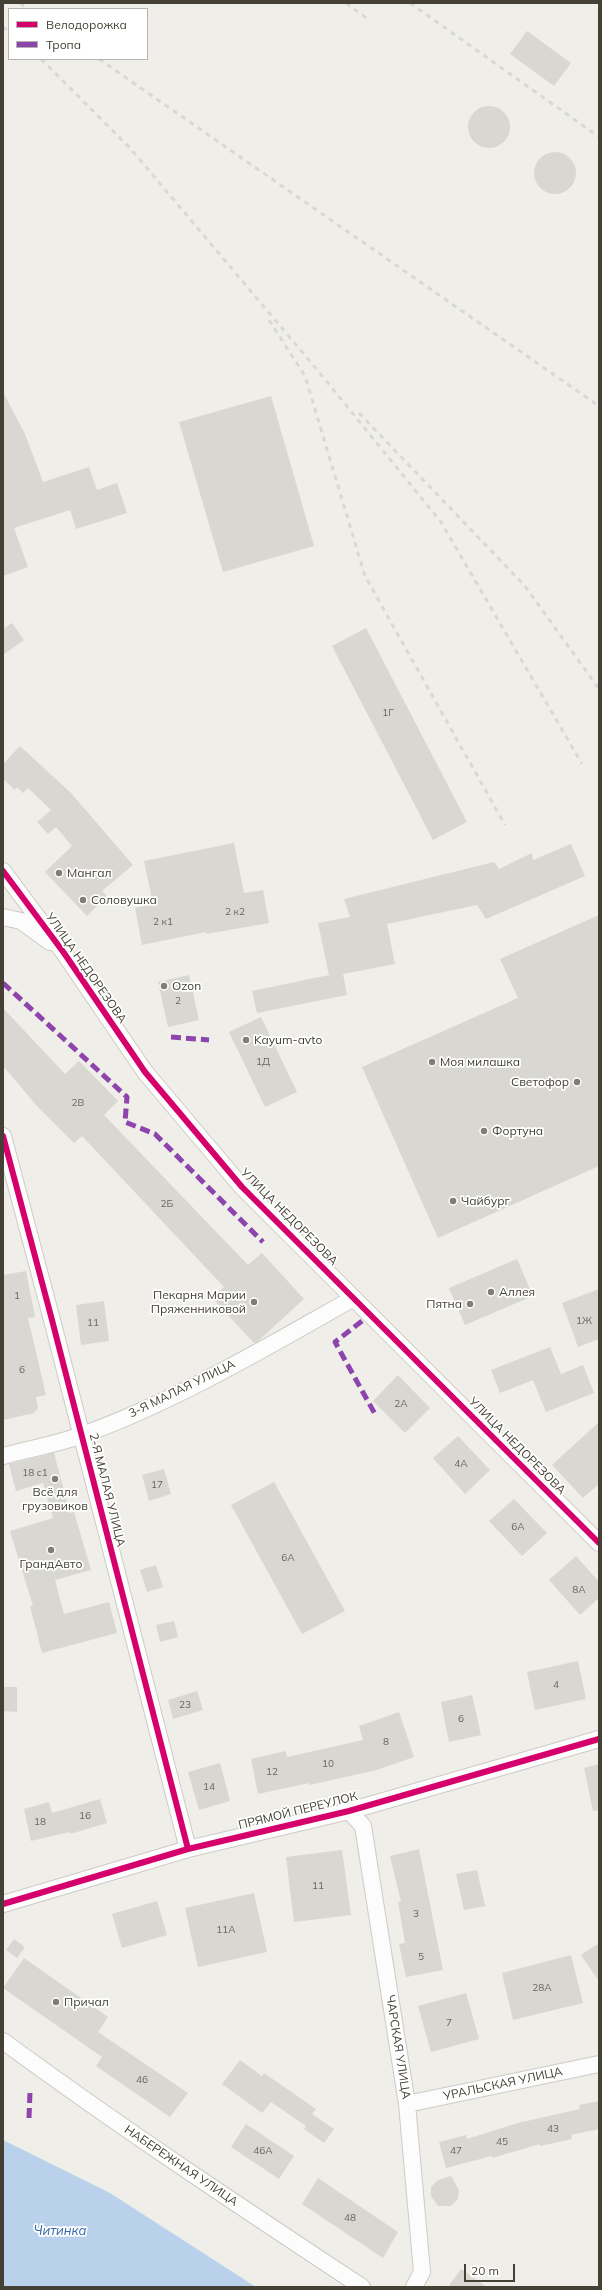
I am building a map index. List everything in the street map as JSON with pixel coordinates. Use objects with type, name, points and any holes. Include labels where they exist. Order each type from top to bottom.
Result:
[{"type":"street","name":"УЛИЦА НЕДОРЕЗОВА","points":[[3,871],[64,953],[145,1072],[242,1187],[599,1543]]},
{"type":"street","points":[[3,917],[21,921],[64,953]]},
{"type":"street","name":"2-Я МАЛАЯ УЛИЦА","points":[[3,1136],[188,1849]]},
{"type":"street","name":"3-Я МАЛАЯ УЛИЦА","points":[[3,1456],[81,1435],[174,1396],[276,1342],[352,1298]]},
{"type":"street","name":"ПРЯМОЙ ПЕРЕУЛОК","points":[[3,1904],[188,1849],[349,1811],[599,1739]]},
{"type":"street","name":"ЧАРСКАЯ УЛИЦА","points":[[349,1811],[363,1826],[407,2104],[422,2272],[414,2287]]},
{"type":"street","name":"НАБЕРЕЖНАЯ УЛИЦА","points":[[3,2042],[187,2171],[362,2287]]},
{"type":"street","name":"УРАЛЬСКАЯ УЛИЦА","points":[[407,2104],[599,2064]]},
{"type":"water","name":"Читинка","points":[[3,2140],[110,2193],[256,2287],[3,2287]]},
{"type":"building","points":[[527,31],[571,63],[554,86],[510,54]]},
{"type":"building","points":[[485,106],[493,106],[504,112],[510,123],[510,131],[504,142],[493,148],[485,148],[474,142],[468,131],[468,123],[474,112]]},
{"type":"building","points":[[551,152],[559,152],[567,155],[573,161],[576,173],[573,185],[567,191],[559,194],[551,194],[543,191],[537,185],[534,177],[534,169],[537,161],[543,155]]},
{"type":"building","points":[[3,392],[25,434],[43,482],[89,467],[97,490],[117,483],[127,513],[76,529],[70,510],[14,528],[28,567],[3,576]]},
{"type":"building","points":[[271,396],[314,546],[223,572],[179,422]]},
{"type":"building","points":[[12,623],[24,640],[3,655],[3,629]]},
{"type":"building","points":[[366,628],[467,822],[433,840],[332,646]]},
{"type":"building","points":[[20,746],[71,793],[133,865],[102,891],[107,896],[87,916],[45,872],[72,846],[56,827],[48,834],[37,822],[51,810],[28,788],[23,793],[17,787],[15,790],[3,779],[3,764]]},
{"type":"building","points":[[234,843],[244,893],[263,890],[269,923],[206,934],[206,932],[142,945],[135,908],[153,904],[144,861]]},
{"type":"building","points":[[571,844],[585,876],[486,919],[477,905],[387,924],[395,964],[343,974],[347,995],[257,1013],[252,991],[329,975],[318,923],[350,917],[344,899],[494,862],[499,869],[532,853],[533,860]]},
{"type":"building","name":"Фортуна","points":[[599,915],[599,1166],[438,1238],[362,1067],[518,998],[500,959]]},
{"type":"building","points":[[189,975],[199,1020],[168,1027],[158,982]]},
{"type":"building","points":[[3,1008],[65,1074],[79,1061],[118,1101],[104,1115],[248,1265],[262,1253],[304,1299],[257,1342],[254,1343],[212,1298],[224,1287],[82,1136],[74,1143],[37,1106],[3,1066]]},
{"type":"building","points":[[261,1017],[297,1092],[265,1107],[229,1032]]},
{"type":"building","name":"Аллея","points":[[517,1259],[533,1296],[465,1325],[449,1288]]},
{"type":"building","points":[[26,1271],[35,1317],[28,1318],[46,1395],[36,1397],[38,1408],[34,1413],[3,1420],[3,1275]]},
{"type":"building","points":[[599,1289],[599,1339],[578,1347],[562,1303]]},
{"type":"building","points":[[104,1301],[109,1341],[81,1345],[76,1305]]},
{"type":"building","points":[[550,1347],[561,1374],[583,1365],[594,1393],[546,1412],[533,1380],[500,1393],[491,1370]]},
{"type":"building","points":[[398,1375],[430,1408],[405,1433],[373,1401]]},
{"type":"building","points":[[599,1422],[599,1484],[583,1498],[552,1465]]},
{"type":"building","points":[[458,1436],[490,1470],[465,1494],[433,1458]]},
{"type":"building","points":[[54,1453],[70,1513],[74,1512],[91,1570],[55,1580],[64,1614],[109,1602],[117,1633],[42,1653],[30,1606],[33,1606],[10,1531],[53,1518],[43,1483],[16,1491],[9,1464]]},
{"type":"building","points":[[164,1469],[171,1494],[149,1501],[142,1475]]},
{"type":"building","points":[[274,1482],[345,1611],[302,1634],[231,1505]]},
{"type":"building","points":[[514,1499],[547,1533],[522,1556],[489,1521]]},
{"type":"building","points":[[576,1556],[599,1582],[599,1598],[580,1615],[549,1580]]},
{"type":"building","points":[[156,1565],[163,1587],[147,1592],[140,1570]]},
{"type":"building","points":[[174,1621],[178,1637],[160,1642],[156,1625]]},
{"type":"building","points":[[578,1661],[586,1699],[535,1710],[527,1672]]},
{"type":"building","points":[[3,1687],[17,1687],[17,1712],[3,1711]]},
{"type":"building","points":[[197,1691],[203,1710],[173,1719],[168,1700]]},
{"type":"building","points":[[472,1695],[481,1735],[449,1742],[441,1702]]},
{"type":"building","points":[[399,1712],[414,1757],[377,1770],[309,1785],[309,1783],[258,1794],[251,1759],[286,1751],[287,1757],[363,1740],[359,1726]]},
{"type":"building","points":[[220,1763],[230,1801],[199,1810],[188,1772]]},
{"type":"building","points":[[599,1764],[599,1810],[593,1811],[584,1768]]},
{"type":"building","points":[[100,1799],[107,1823],[70,1834],[70,1832],[31,1841],[24,1809],[49,1802],[52,1813]]},
{"type":"building","points":[[419,1849],[443,1970],[406,1977],[399,1944],[405,1943],[398,1902],[401,1902],[390,1856]]},
{"type":"building","points":[[342,1850],[351,1915],[294,1922],[286,1857]]},
{"type":"building","points":[[477,1870],[485,1906],[464,1910],[456,1874]]},
{"type":"building","points":[[254,1893],[267,1952],[198,1967],[185,1908]]},
{"type":"building","points":[[157,1901],[167,1935],[122,1948],[112,1914]]},
{"type":"building","points":[[14,1939],[25,1947],[17,1958],[6,1950]]},
{"type":"building","points":[[599,1943],[599,1981],[581,1955]]},
{"type":"building","points":[[571,1955],[583,2003],[513,2020],[502,1973]]},
{"type":"building","points":[[24,1958],[108,2017],[98,2032],[188,2093],[170,2117],[96,2066],[102,2057],[3,1988]]},
{"type":"building","points":[[466,1993],[479,2039],[431,2052],[418,2006]]},
{"type":"building","points":[[240,2060],[262,2076],[264,2073],[316,2109],[312,2114],[334,2129],[324,2143],[304,2129],[306,2126],[271,2102],[262,2113],[222,2084]]},
{"type":"building","points":[[599,2101],[599,2129],[571,2135],[572,2139],[540,2146],[540,2144],[492,2158],[492,2156],[446,2168],[439,2142],[466,2135],[467,2139],[518,2123],[580,2109],[579,2105]]},
{"type":"building","points":[[246,2124],[294,2156],[279,2179],[231,2147]]},
{"type":"building","points":[[451,2176],[459,2190],[458,2199],[451,2206],[438,2206],[431,2196],[431,2187],[438,2180]]},
{"type":"building","points":[[318,2178],[398,2232],[383,2258],[302,2204]]},
{"type":"building","points":[[461,2269],[487,2287],[448,2287]]},
{"type":"railway","points":[[20,3],[27,8]]},
{"type":"railway","points":[[346,3],[369,20]]},
{"type":"railway","points":[[410,3],[599,137]]},
{"type":"railway","points":[[3,27],[8,31]]},
{"type":"railway","points":[[42,60],[130,148],[319,372],[441,522],[582,764]]},
{"type":"railway","points":[[100,60],[599,406]]},
{"type":"railway","points":[[269,320],[305,376],[365,576],[505,825]]},
{"type":"railway","points":[[359,413],[525,586],[599,689]]},
{"type":"marked path","points":[[3,983],[127,1097],[125,1122],[155,1134],[263,1242]]},
{"type":"marked path","points":[[171,1037],[209,1040]]},
{"type":"marked path","points":[[362,1321],[335,1342],[375,1414]]},
{"type":"marked path","points":[[29,2118],[30,2092]]},
{"type":"cycle path","points":[[3,871],[64,953],[145,1072],[242,1187],[599,1543]]},
{"type":"cycle path","points":[[3,1136],[52,1320],[188,1849]]},
{"type":"cycle path","points":[[3,1904],[188,1849],[349,1811],[599,1739]]},
{"type":"place","name":"Мангал","points":[[59,873]]},
{"type":"place","name":"Соловушка","points":[[83,900]]},
{"type":"place","name":"Ozon","points":[[164,986]]},
{"type":"place","name":"Kayum-avto","points":[[246,1040]]},
{"type":"place","name":"Моя милашка","points":[[432,1062]]},
{"type":"place","name":"Светофор","points":[[577,1082]]},
{"type":"place","name":"Фортуна","points":[[484,1131]]},
{"type":"place","name":"Чайбург","points":[[453,1201]]},
{"type":"place","name":"Аллея","points":[[491,1292]]},
{"type":"place","name":"Пекарня Марии Пряженниковой","points":[[254,1302]]},
{"type":"place","name":"Пятна","points":[[470,1304]]},
{"type":"place","name":"Всё для грузовиков","points":[[55,1479]]},
{"type":"place","name":"ГрандАвто","points":[[51,1550]]},
{"type":"place","name":"Причал","points":[[56,2002]]}]
